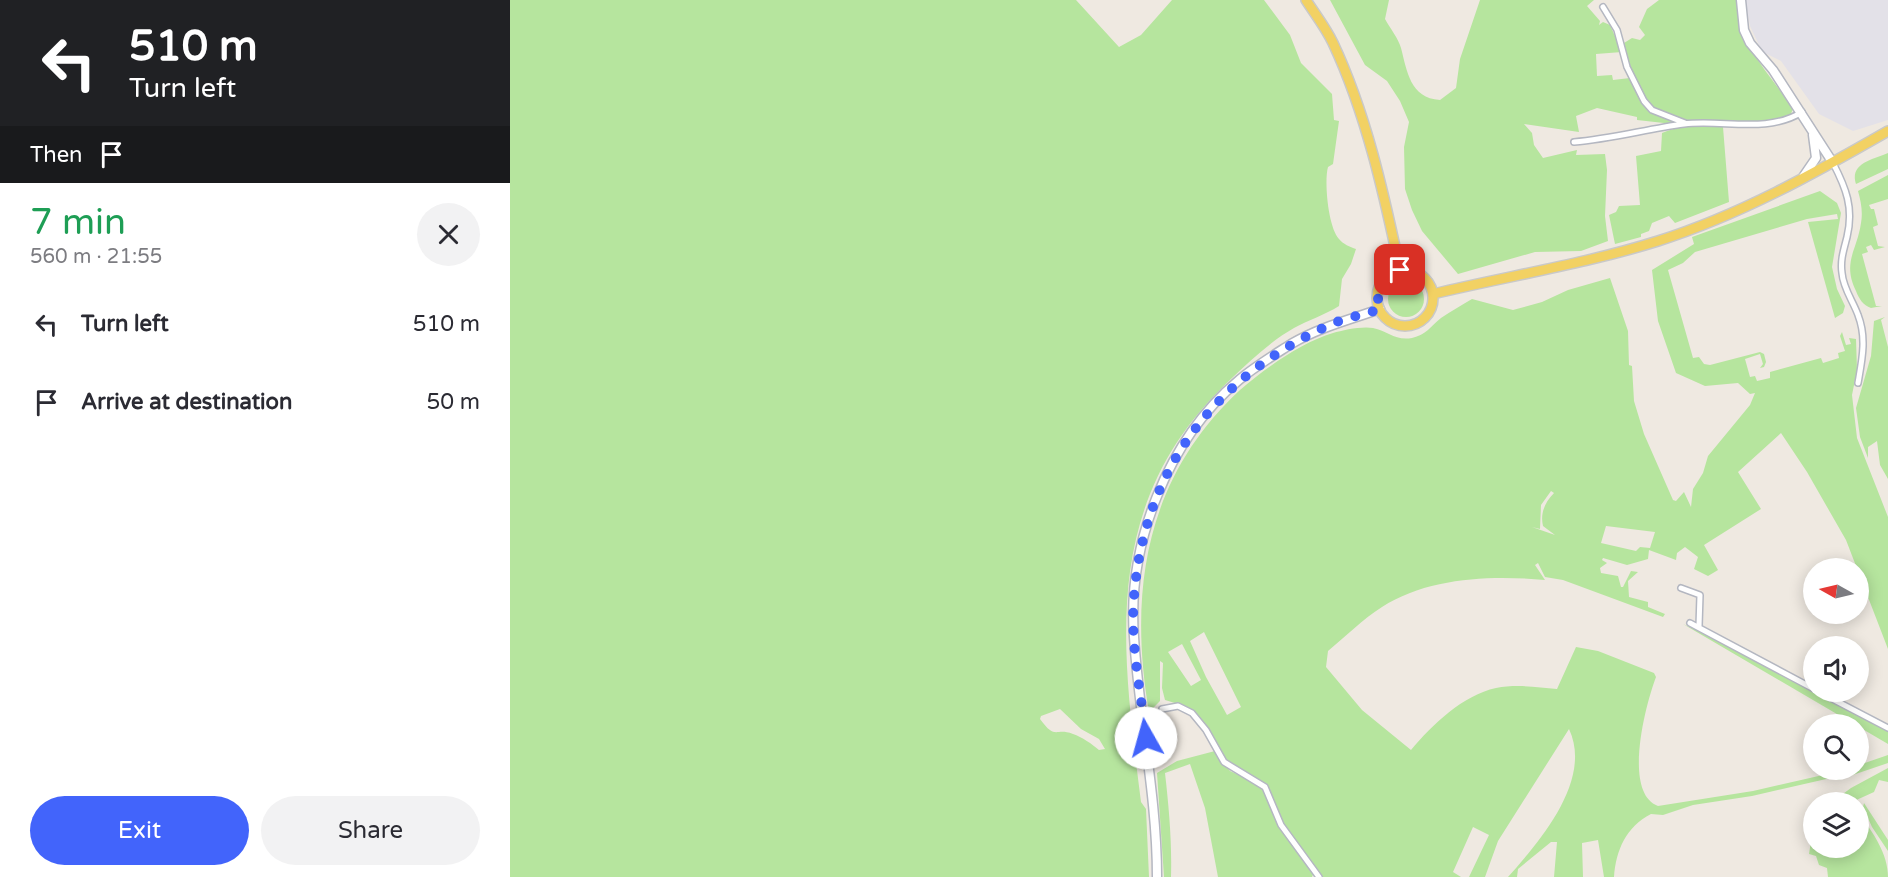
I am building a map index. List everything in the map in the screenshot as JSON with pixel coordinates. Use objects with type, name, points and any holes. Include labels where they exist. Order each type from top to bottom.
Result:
[{"type":"main road","points":[[1306,0],[1332,41],[1352,89],[1370,148],[1400,270]]},
{"type":"main road","points":[[1741,0],[1744,30],[1750,43],[1802,112],[1833,163]]},
{"type":"main road","points":[[1777,192],[1803,177],[1815,162],[1816,144],[1809,123]]},
{"type":"main road","points":[[1433,294],[1618,253],[1661,240],[1777,192],[1888,131]]},
{"type":"main road","points":[[1400,270],[1409,270],[1425,278],[1433,294],[1433,303],[1424,318],[1409,325],[1392,322],[1380,309],[1378,301],[1381,285],[1386,278],[1400,270]]},
{"type":"main road","points":[[1157,877],[1152,781],[1134,637],[1134,598],[1139,560],[1152,508],[1178,453],[1205,415],[1238,380],[1293,343],[1323,328],[1380,309]]},
{"type":"street","points":[[1603,7],[1617,30],[1628,67],[1644,102],[1652,110],[1687,124]]},
{"type":"street","points":[[1574,142],[1687,124],[1770,123],[1792,118],[1802,112]]},
{"type":"street","points":[[1833,163],[1848,192],[1850,206],[1851,218],[1841,264],[1845,286],[1859,318],[1864,339],[1858,383]]},
{"type":"street","points":[[1681,588],[1700,595],[1699,626]]},
{"type":"street","points":[[1690,623],[1803,682]]},
{"type":"street","points":[[1838,702],[1888,728]]},
{"type":"street","points":[[1162,709],[1178,706],[1191,713],[1206,730],[1224,762],[1266,787],[1281,825],[1319,877]]},
{"type":"shaded area","points":[[1745,0],[1888,0],[1888,120],[1853,131],[1819,114],[1781,61],[1765,53],[1760,47],[1750,26]]},
{"type":"green space","points":[[510,0],[1076,0],[1119,47],[1141,35],[1172,0],[1264,0],[1290,35],[1301,63],[1332,94],[1334,120],[1339,121],[1333,164],[1328,167],[1327,174],[1328,204],[1335,233],[1342,242],[1356,249],[1351,264],[1342,279],[1339,306],[1285,333],[1269,345],[1231,379],[1189,426],[1159,474],[1140,525],[1129,577],[1126,630],[1128,686],[1134,743],[1141,802],[1146,809],[1149,877],[510,877]],"holes":[[[1060,709],[1081,729],[1099,739],[1105,749],[1099,750],[1080,737],[1067,732],[1053,732],[1040,719],[1041,716]]]},
{"type":"green space","points":[[1330,0],[1389,0],[1385,19],[1400,44],[1412,82],[1422,94],[1440,100],[1456,88],[1460,59],[1480,0],[1594,0],[1587,6],[1600,21],[1599,25],[1603,22],[1610,25],[1622,52],[1596,54],[1597,76],[1612,75],[1613,80],[1630,78],[1646,106],[1674,120],[1673,124],[1637,120],[1637,117],[1597,108],[1576,116],[1579,132],[1524,124],[1532,133],[1534,145],[1543,158],[1577,150],[1576,155],[1605,154],[1607,170],[1605,216],[1608,241],[1581,251],[1535,252],[1458,274],[1422,231],[1412,210],[1405,189],[1404,147],[1409,122],[1400,101],[1387,81],[1365,65]]},
{"type":"green space","points":[[1659,0],[1738,0],[1739,16],[1749,45],[1793,109],[1790,116],[1755,122],[1719,124],[1684,120],[1651,108],[1629,66],[1624,43],[1632,38],[1640,40],[1645,35],[1639,27],[1647,9]]},
{"type":"green space","points":[[1723,127],[1729,202],[1675,223],[1669,216],[1652,223],[1649,231],[1641,234],[1641,237],[1615,244],[1609,215],[1616,212],[1619,206],[1640,205],[1636,156],[1661,151],[1662,133],[1670,130]]},
{"type":"green space","points":[[1888,153],[1888,169],[1856,184],[1856,171],[1859,167]]},
{"type":"green space","points":[[1888,175],[1888,199],[1869,205],[1871,209],[1874,209],[1878,225],[1873,227],[1878,246],[1885,247],[1874,250],[1871,245],[1866,247],[1868,252],[1862,254],[1876,306],[1882,306],[1871,308],[1858,297],[1850,272],[1862,219],[1858,191]]},
{"type":"green space","points":[[1820,191],[1837,203],[1841,213],[1832,267],[1837,289],[1845,306],[1843,313],[1835,318],[1808,222],[1838,219],[1837,214],[1807,219],[1695,252],[1683,263],[1668,270],[1693,358],[1699,357],[1704,364],[1710,365],[1760,352],[1764,354],[1766,362],[1764,367],[1760,368],[1763,364],[1760,354],[1745,359],[1750,377],[1755,376],[1757,381],[1770,378],[1770,372],[1821,358],[1823,363],[1839,358],[1838,353],[1845,351],[1840,336],[1842,332],[1846,345],[1851,344],[1849,338],[1856,339],[1857,370],[1852,395],[1857,438],[1888,517],[1888,649],[1869,600],[1869,558],[1853,558],[1846,540],[1807,472],[1781,433],[1738,472],[1761,509],[1704,545],[1718,570],[1708,576],[1694,569],[1698,557],[1685,547],[1677,553],[1676,560],[1649,550],[1648,559],[1627,565],[1603,558],[1602,560],[1607,563],[1600,568],[1601,573],[1618,576],[1621,587],[1631,571],[1638,572],[1628,581],[1629,597],[1648,602],[1648,607],[1665,614],[1663,617],[1563,580],[1545,577],[1538,563],[1535,565],[1545,580],[1483,578],[1461,580],[1420,589],[1400,597],[1368,617],[1328,651],[1326,667],[1362,710],[1411,750],[1449,712],[1472,697],[1496,688],[1511,686],[1557,689],[1576,647],[1598,651],[1654,673],[1656,677],[1643,726],[1639,766],[1641,784],[1647,798],[1658,806],[1753,791],[1803,780],[1822,780],[1752,796],[1693,805],[1663,815],[1651,814],[1642,819],[1624,840],[1617,858],[1614,877],[1604,877],[1598,840],[1582,843],[1583,877],[1554,877],[1557,842],[1551,842],[1518,869],[1517,877],[1508,877],[1548,828],[1569,789],[1574,769],[1575,749],[1569,729],[1498,841],[1485,877],[1469,877],[1489,835],[1473,827],[1453,872],[1461,877],[1323,877],[1284,826],[1267,784],[1226,761],[1207,729],[1178,704],[1165,700],[1162,688],[1163,663],[1160,661],[1160,701],[1149,712],[1143,667],[1141,622],[1144,579],[1151,538],[1164,498],[1183,460],[1208,424],[1240,390],[1284,357],[1321,337],[1347,330],[1369,328],[1406,339],[1417,337],[1441,318],[1472,299],[1513,310],[1610,278],[1628,331],[1629,365],[1632,366],[1634,401],[1644,434],[1673,500],[1676,501],[1684,492],[1691,507],[1693,489],[1703,473],[1708,456],[1750,405],[1755,393],[1750,394],[1738,383],[1705,386],[1676,373],[1658,321],[1652,270],[1694,244],[1692,237]],"holes":[[[1551,491],[1554,493],[1544,508],[1542,521],[1543,526],[1555,535],[1532,527],[1540,529],[1541,505]],[[1606,526],[1655,532],[1650,548],[1640,547],[1636,551],[1601,543]],[[1204,632],[1241,707],[1227,715],[1190,641]],[[1182,644],[1201,680],[1191,686],[1168,652]]]},
{"type":"green space","points":[[1406,281],[1419,286],[1424,299],[1419,312],[1406,317],[1393,312],[1388,299],[1393,286]]},
{"type":"green space","points":[[1885,317],[1881,320],[1888,347],[1888,479],[1880,465],[1877,441],[1868,447],[1868,458],[1860,437],[1856,408],[1871,356],[1874,321]]},
{"type":"green space","points":[[1683,624],[1803,685],[1803,694]]},
{"type":"green space","points":[[1816,702],[1835,702],[1857,714],[1837,714]]},
{"type":"green space","points":[[1869,721],[1888,731],[1888,744],[1869,733]]},
{"type":"green space","points":[[1215,751],[1230,771],[1261,785],[1281,829],[1314,872],[1312,877],[1218,877],[1205,808],[1190,764],[1165,773],[1170,825],[1171,877],[1164,877],[1157,773],[1177,761]]},
{"type":"green space","points":[[1888,755],[1888,763],[1869,769],[1869,762]]},
{"type":"green space","points":[[1888,768],[1888,782],[1879,780],[1874,792],[1869,794],[1869,792],[1846,792],[1869,780]]},
{"type":"green space","points":[[1869,811],[1888,840],[1888,851],[1872,827]]},
{"type":"green space","points":[[1869,829],[1883,852],[1888,877],[1828,877],[1827,868],[1819,865],[1817,858],[1869,858]]},
{"type":"route","points":[[1146,738],[1134,637],[1134,598],[1139,560],[1152,508],[1178,453],[1205,415],[1238,380],[1293,343],[1333,323],[1380,309],[1378,293],[1381,285],[1392,273],[1400,270]]}]
